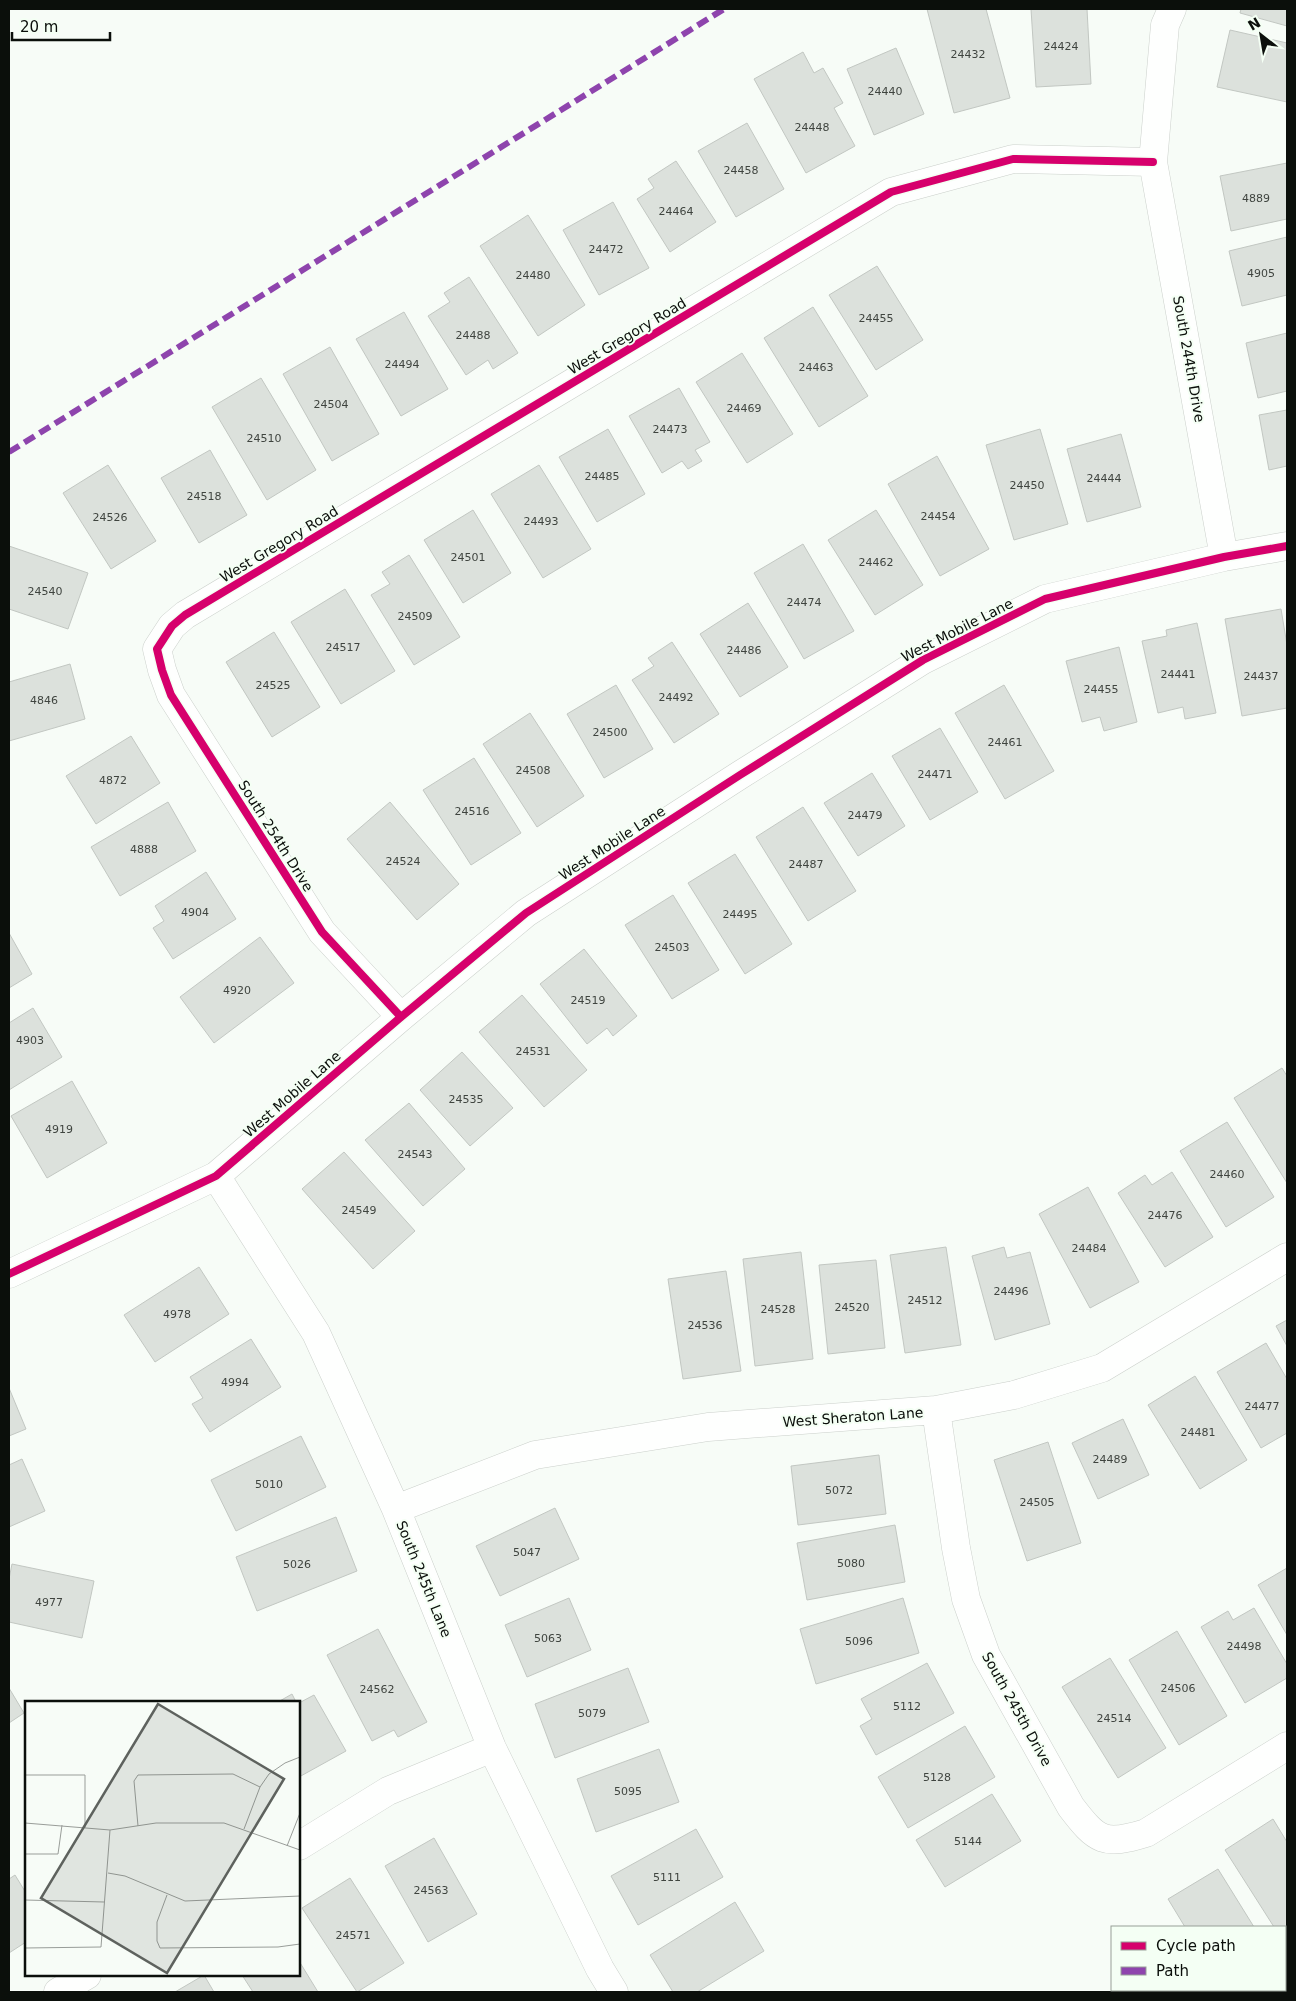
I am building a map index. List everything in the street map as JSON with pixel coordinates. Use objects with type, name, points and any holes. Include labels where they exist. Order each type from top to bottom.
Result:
[{"type":"street","points":[[1153,162],[1165,25],[1172,9]]},
{"type":"street","name":"West Gregory Road","points":[[158,650],[172,626],[185,615],[891,192],[1013,159],[1153,162]]},
{"type":"street","name":"South 244th Drive","points":[[1153,162],[1224,556]]},
{"type":"street","name":"West Mobile Lane","points":[[11,1267],[216,1176],[401,1017],[526,913],[923,660],[1045,599],[1224,556],[1287,546]]},
{"type":"street","name":"South 254th Drive","points":[[158,650],[162,670],[171,695],[322,932],[401,1017]]},
{"type":"street","name":"South 245th Lane","points":[[216,1176],[316,1333],[396,1509],[492,1748],[600,1969],[614,1992]]},
{"type":"street","name":"West Sheraton Lane","points":[[396,1509],[534,1455],[708,1427],[936,1410],[1014,1395],[1102,1368],[1287,1257]]},
{"type":"street","name":"South 245th Drive","points":[[936,1410],[956,1548],[966,1599],[986,1655],[1071,1807],[1087,1828],[1109,1841],[1124,1840],[1146,1833],[1287,1746]]},
{"type":"street","points":[[300,1845],[388,1792],[492,1748]]},
{"type":"street","points":[[58,1992],[85,1976]]},
{"type":"building","points":[[927,9],[986,9],[1010,98],[954,113]]},
{"type":"building","points":[[1031,9],[1087,9],[1091,84],[1036,87]]},
{"type":"building","points":[[1241,9],[1287,9],[1287,26],[1240,13]]},
{"type":"building","points":[[1230,30],[1287,43],[1287,102],[1217,87]]},
{"type":"building","points":[[896,48],[924,114],[874,135],[847,69]]},
{"type":"building","points":[[803,52],[814,73],[823,68],[843,103],[834,108],[855,146],[806,173],[754,79]]},
{"type":"building","points":[[747,123],[784,189],[736,217],[698,151]]},
{"type":"building","points":[[676,161],[716,222],[670,252],[637,199],[654,188],[648,179]]},
{"type":"building","points":[[1287,163],[1287,219],[1231,231],[1220,176]]},
{"type":"building","points":[[613,202],[649,268],[599,295],[563,230]]},
{"type":"building","points":[[528,215],[585,305],[538,336],[480,246]]},
{"type":"building","points":[[1287,237],[1287,295],[1242,306],[1229,251]]},
{"type":"building","points":[[877,266],[923,340],[876,370],[829,295]]},
{"type":"building","points":[[469,277],[518,353],[493,369],[488,360],[466,375],[428,316],[450,302],[444,293]]},
{"type":"building","points":[[813,307],[868,396],[819,427],[764,338]]},
{"type":"building","points":[[404,312],[448,389],[401,416],[356,339]]},
{"type":"building","points":[[1287,333],[1287,391],[1258,398],[1246,343]]},
{"type":"building","points":[[330,347],[379,434],[332,461],[283,374]]},
{"type":"building","points":[[742,353],[793,434],[747,463],[696,382]]},
{"type":"building","points":[[261,378],[316,470],[267,500],[212,407]]},
{"type":"building","points":[[679,388],[710,442],[695,450],[702,461],[688,469],[682,461],[662,473],[629,416]]},
{"type":"building","points":[[1287,410],[1287,466],[1269,470],[1259,415]]},
{"type":"building","points":[[608,429],[645,494],[597,522],[559,457]]},
{"type":"building","points":[[1040,429],[1068,524],[1014,540],[986,445]]},
{"type":"building","points":[[1121,434],[1141,507],[1087,522],[1067,449]]},
{"type":"building","points":[[210,450],[247,515],[199,543],[161,478]]},
{"type":"building","points":[[937,456],[989,549],[940,576],[888,484]]},
{"type":"building","points":[[108,465],[156,541],[111,569],[63,493]]},
{"type":"building","points":[[539,465],[591,549],[543,578],[491,494]]},
{"type":"building","points":[[473,510],[511,573],[463,603],[424,540]]},
{"type":"building","points":[[876,510],[923,585],[875,615],[828,540]]},
{"type":"building","points":[[803,544],[854,631],[804,659],[754,573]]},
{"type":"building","points":[[9,546],[88,573],[68,629],[9,609]]},
{"type":"building","points":[[409,555],[460,637],[414,665],[371,595],[390,584],[382,572]]},
{"type":"building","points":[[345,589],[395,671],[341,704],[291,622]]},
{"type":"building","points":[[748,603],[788,667],[740,697],[700,634]]},
{"type":"building","points":[[1281,609],[1287,645],[1287,708],[1242,716],[1225,619]]},
{"type":"building","points":[[1197,623],[1216,713],[1185,719],[1183,707],[1158,713],[1142,641],[1167,636],[1166,630]]},
{"type":"building","points":[[274,632],[320,707],[272,737],[226,662]]},
{"type":"building","points":[[672,642],[719,714],[674,743],[632,680],[654,666],[648,658]]},
{"type":"building","points":[[1119,647],[1137,722],[1104,731],[1100,717],[1082,722],[1066,661]]},
{"type":"building","points":[[70,664],[85,719],[9,741],[9,682]]},
{"type":"building","points":[[616,685],[653,749],[604,778],[567,714]]},
{"type":"building","points":[[1004,685],[1054,771],[1005,799],[955,713]]},
{"type":"building","points":[[530,713],[584,796],[537,827],[483,744]]},
{"type":"building","points":[[940,728],[978,792],[930,820],[892,756]]},
{"type":"building","points":[[131,736],[160,783],[96,824],[66,776]]},
{"type":"building","points":[[474,758],[521,833],[471,865],[423,790]]},
{"type":"building","points":[[872,773],[905,826],[858,856],[824,803]]},
{"type":"building","points":[[168,802],[196,851],[120,896],[91,847]]},
{"type":"building","points":[[390,802],[459,884],[417,920],[347,839]]},
{"type":"building","points":[[803,807],[856,891],[808,921],[756,837]]},
{"type":"building","points":[[735,854],[792,944],[745,974],[688,883]]},
{"type":"building","points":[[206,872],[236,919],[173,959],[153,928],[164,921],[155,906]]},
{"type":"building","points":[[673,895],[719,970],[672,999],[625,925]]},
{"type":"building","points":[[9,933],[32,974],[9,988]]},
{"type":"building","points":[[260,937],[294,983],[214,1043],[180,997]]},
{"type":"building","points":[[584,949],[637,1016],[613,1036],[607,1028],[587,1044],[540,984]]},
{"type":"building","points":[[522,995],[587,1070],[544,1107],[479,1032]]},
{"type":"building","points":[[33,1008],[62,1057],[9,1090],[9,1023]]},
{"type":"building","points":[[462,1052],[513,1108],[470,1146],[420,1090]]},
{"type":"building","points":[[1282,1068],[1287,1076],[1287,1183],[1234,1098]]},
{"type":"building","points":[[72,1081],[107,1143],[47,1178],[11,1116]]},
{"type":"building","points":[[409,1103],[465,1169],[423,1206],[365,1140]]},
{"type":"building","points":[[1227,1122],[1274,1197],[1226,1227],[1180,1151]]},
{"type":"building","points":[[344,1152],[415,1231],[373,1269],[302,1189]]},
{"type":"building","points":[[1172,1172],[1213,1237],[1165,1267],[1118,1193],[1145,1175],[1152,1185]]},
{"type":"building","points":[[1088,1187],[1139,1282],[1090,1308],[1039,1214]]},
{"type":"building","points":[[946,1247],[961,1345],[905,1353],[890,1255]]},
{"type":"building","points":[[1004,1247],[1007,1258],[1030,1252],[1050,1324],[995,1340],[972,1256]]},
{"type":"building","points":[[801,1252],[813,1359],[755,1366],[743,1259]]},
{"type":"building","points":[[876,1260],[885,1348],[828,1354],[819,1265]]},
{"type":"building","points":[[199,1267],[229,1314],[155,1362],[124,1315]]},
{"type":"building","points":[[726,1271],[741,1371],[683,1379],[668,1279]]},
{"type":"building","points":[[1287,1320],[1287,1346],[1276,1326]]},
{"type":"building","points":[[251,1339],[281,1387],[210,1432],[192,1404],[203,1398],[190,1377]]},
{"type":"building","points":[[1266,1343],[1287,1379],[1287,1433],[1261,1448],[1217,1372]]},
{"type":"building","points":[[1195,1376],[1247,1460],[1200,1489],[1148,1405]]},
{"type":"building","points":[[9,1388],[26,1429],[9,1436]]},
{"type":"building","points":[[1123,1419],[1149,1475],[1098,1499],[1072,1443]]},
{"type":"building","points":[[301,1436],[326,1487],[236,1531],[211,1480]]},
{"type":"building","points":[[1048,1442],[1081,1543],[1027,1561],[994,1460]]},
{"type":"building","points":[[879,1455],[886,1514],[798,1525],[791,1466]]},
{"type":"building","points":[[22,1459],[45,1511],[9,1527],[9,1465]]},
{"type":"building","points":[[555,1508],[579,1559],[500,1596],[476,1546]]},
{"type":"building","points":[[336,1517],[357,1571],[257,1611],[236,1557]]},
{"type":"building","points":[[895,1525],[905,1582],[807,1600],[797,1543]]},
{"type":"building","points":[[12,1564],[94,1581],[82,1638],[9,1622],[9,1579]]},
{"type":"building","points":[[1287,1568],[1287,1635],[1258,1585]]},
{"type":"building","points":[[569,1598],[591,1650],[527,1677],[505,1625]]},
{"type":"building","points":[[903,1598],[919,1653],[816,1684],[800,1629]]},
{"type":"building","points":[[1254,1608],[1287,1664],[1287,1678],[1245,1703],[1201,1627],[1228,1611],[1233,1620]]},
{"type":"building","points":[[378,1629],[427,1722],[398,1737],[394,1730],[372,1741],[327,1655]]},
{"type":"building","points":[[1177,1631],[1227,1716],[1179,1745],[1129,1660]]},
{"type":"building","points":[[1110,1658],[1166,1748],[1118,1778],[1062,1687]]},
{"type":"building","points":[[927,1663],[954,1713],[876,1755],[860,1726],[872,1719],[861,1699]]},
{"type":"building","points":[[628,1668],[649,1722],[555,1758],[535,1704]]},
{"type":"building","points":[[9,1688],[24,1713],[9,1723]]},
{"type":"building","points":[[292,1694],[296,1701],[280,1701]]},
{"type":"building","points":[[314,1695],[346,1751],[300,1776],[300,1702]]},
{"type":"building","points":[[965,1726],[995,1777],[908,1828],[878,1777]]},
{"type":"building","points":[[659,1749],[679,1802],[596,1832],[577,1779]]},
{"type":"building","points":[[992,1794],[1021,1841],[945,1887],[916,1840]]},
{"type":"building","points":[[1273,1819],[1287,1842],[1286,1938],[1286,1926],[1273,1926],[1225,1850]]},
{"type":"building","points":[[696,1829],[723,1877],[638,1925],[611,1876]]},
{"type":"building","points":[[434,1838],[477,1914],[428,1942],[385,1866]]},
{"type":"building","points":[[1218,1869],[1253,1926],[1184,1926],[1168,1899]]},
{"type":"building","points":[[15,1875],[25,1891],[25,1943],[9,1953],[9,1879]]},
{"type":"building","points":[[350,1878],[404,1963],[357,1992],[302,1908]]},
{"type":"building","points":[[735,1902],[764,1951],[697,1992],[673,1992],[650,1955]]},
{"type":"building","points":[[300,1963],[318,1992],[253,1992],[243,1976],[300,1976]]},
{"type":"building","points":[[205,1976],[214,1992],[175,1992]]},
{"type":"marked path","points":[[9,452],[724,9]]},
{"type":"cycle path","points":[[401,1017],[322,932],[171,695],[157,649],[172,626],[185,615],[891,192],[1013,159],[1153,162]]},
{"type":"cycle path","points":[[9,1274],[216,1176],[401,1017],[526,913],[923,660],[1045,599],[1224,557],[1287,546]]}]
